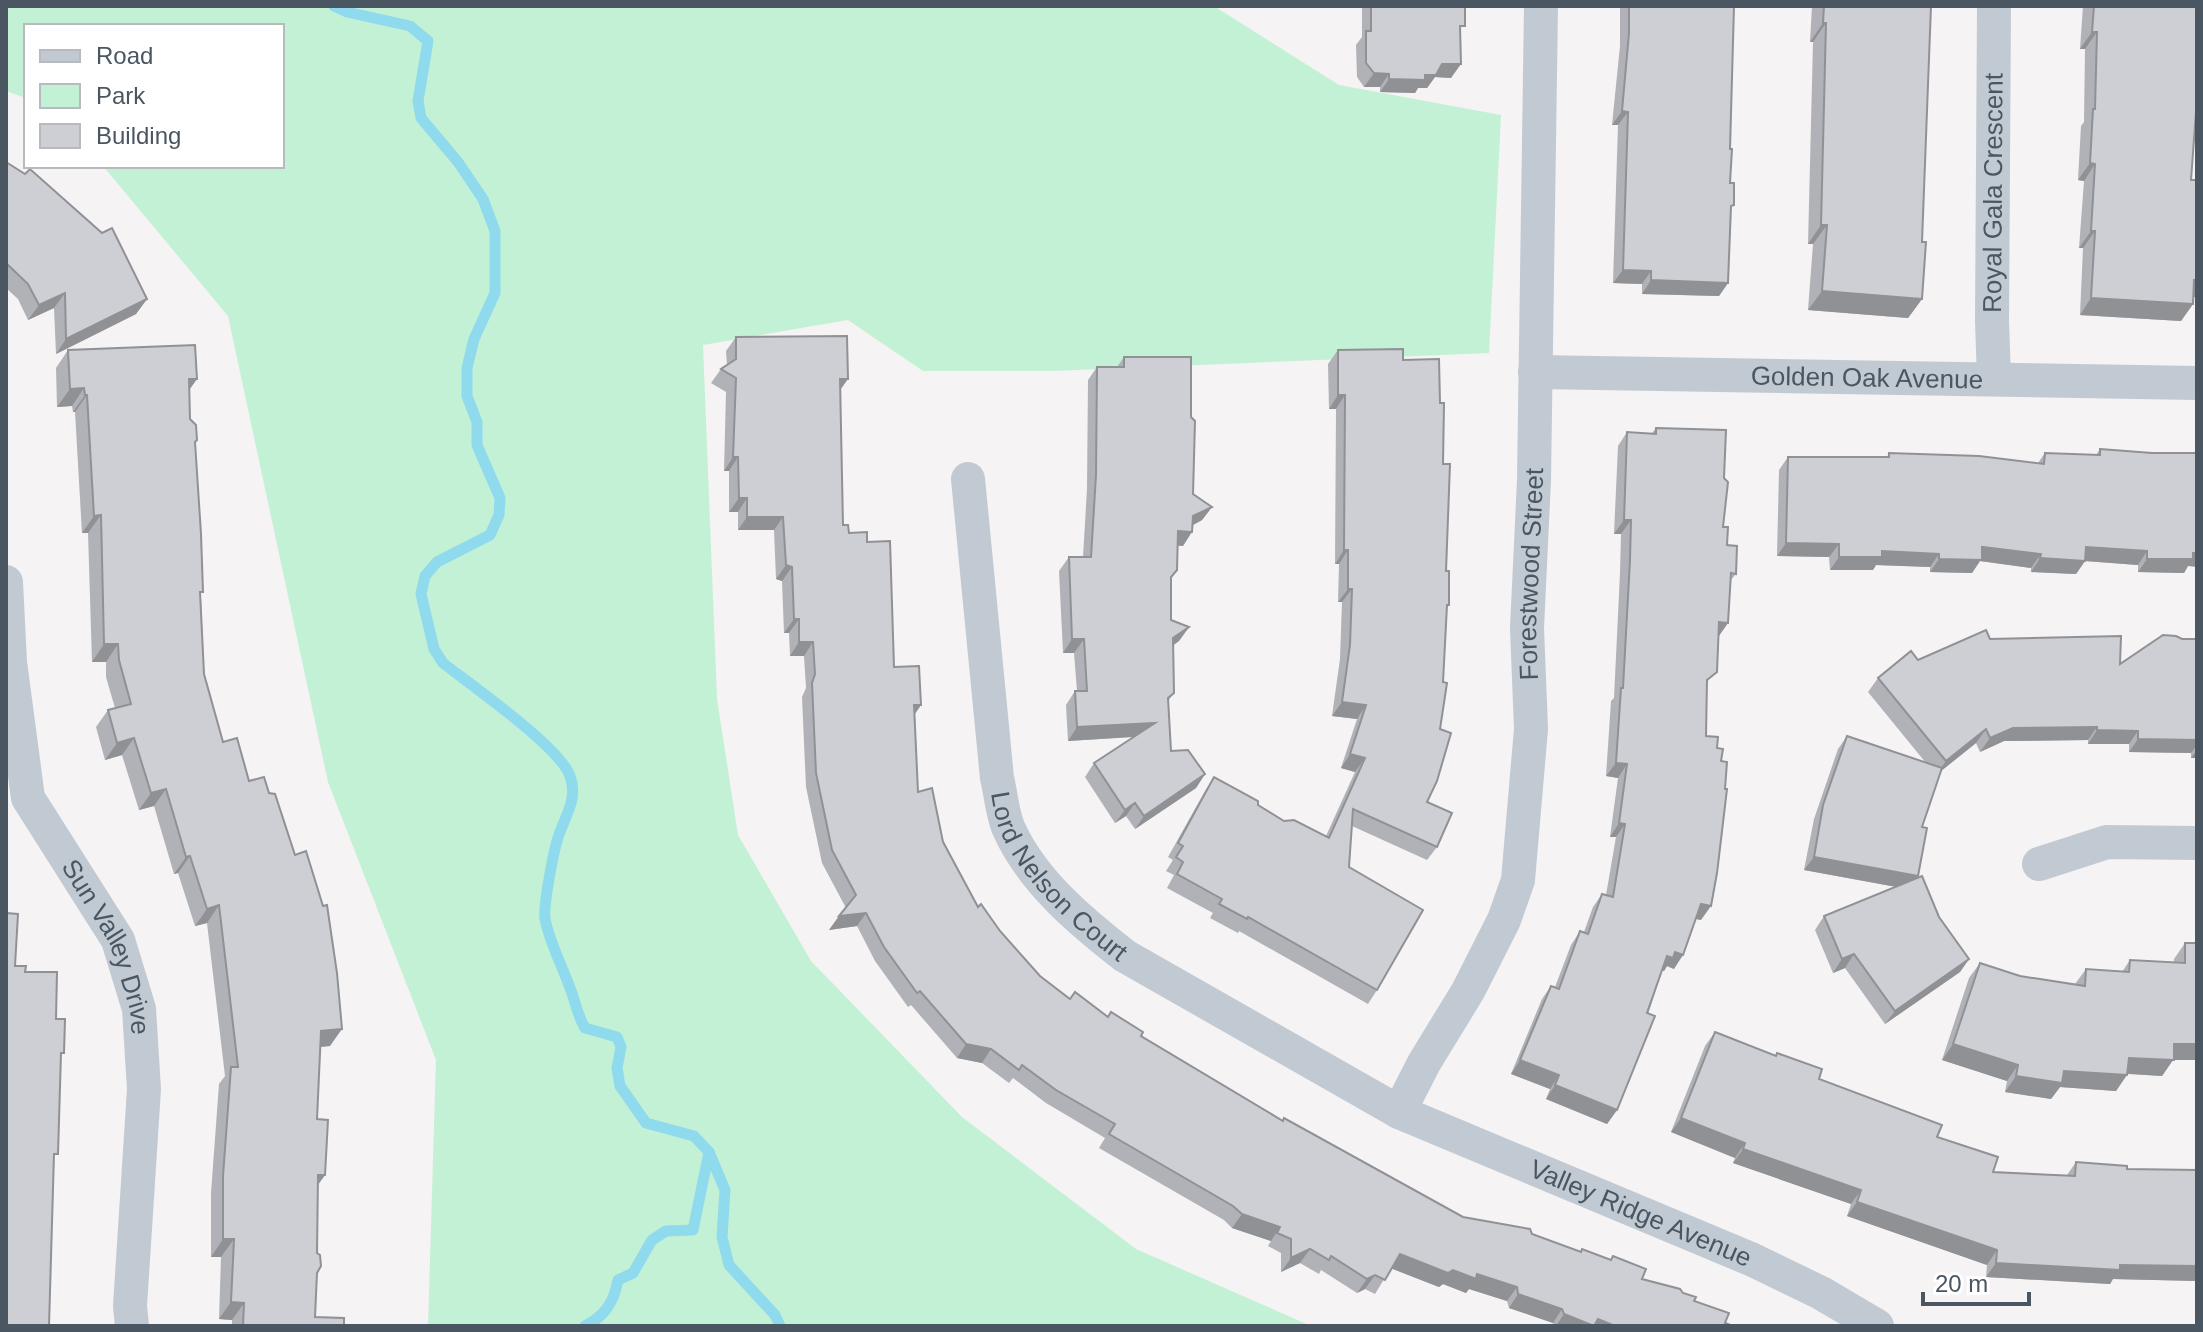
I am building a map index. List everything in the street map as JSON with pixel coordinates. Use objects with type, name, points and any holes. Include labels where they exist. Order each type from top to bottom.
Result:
[{"type":"street","name":"Forestwood Street","points":[[1399,1112],[1424,1063],[1468,991],[1504,920],[1518,880],[1531,729],[1527,628],[1534,480],[1541,6]]},
{"type":"street","name":"Royal Gala Crescent","points":[[1994,6],[1994,379]]},
{"type":"street","name":"Golden Oak Avenue","points":[[1535,372],[2197,383]]},
{"type":"street","name":"Lord Nelson Court","points":[[968,479],[997,778],[1008,826],[1029,861],[1052,892],[1085,925],[1125,956],[1399,1112]]},
{"type":"street","name":"Sun Valley Drive","points":[[6,582],[17,800],[118,940],[139,1009],[144,1089],[131,1278],[132,1326]]},
{"type":"street","points":[[2039,864],[2107,842],[2197,843]]},
{"type":"street","name":"Valley Ridge Avenue","points":[[1399,1112],[1753,1260],[1821,1293],[1877,1326]]},
{"type":"green space","points":[[6,6],[1214,6],[1339,85],[1501,115],[1489,353],[1052,371],[923,371],[848,320],[703,345],[717,699],[738,835],[811,961],[962,1117],[1136,1249],[1311,1326],[428,1326],[436,1060],[328,782],[228,316],[105,168],[284,168],[284,24],[24,24],[24,97],[6,91]]},
{"type":"building","points":[[1371,6],[1465,6],[1465,26],[1460,26],[1461,64],[1442,64],[1436,75],[1425,75],[1425,80],[1389,79],[1389,74],[1374,73],[1366,63],[1366,31],[1371,31]]},
{"type":"building","points":[[1629,6],[1734,6],[1730,183],[1734,183],[1734,205],[1731,206],[1728,283],[1651,280],[1651,271],[1623,270],[1628,112],[1622,111]]},
{"type":"building","points":[[1824,6],[1931,6],[1922,299],[1822,291],[1827,225],[1821,225]]},
{"type":"building","points":[[2094,6],[2197,6],[2197,98],[2191,180],[2197,180],[2197,280],[2194,280],[2193,304],[2091,298],[2095,231],[2091,231],[2095,164],[2090,163],[2097,32],[2092,32]]},
{"type":"building","points":[[6,162],[25,174],[30,169],[102,233],[112,228],[147,299],[66,339],[65,293],[39,305],[28,284],[6,263]]},
{"type":"building","points":[[847,336],[848,379],[840,379],[843,525],[848,525],[849,533],[867,532],[867,542],[890,541],[894,667],[919,666],[921,705],[914,705],[918,792],[932,788],[943,842],[978,907],[981,904],[1000,931],[1040,976],[1070,999],[1075,992],[1108,1017],[1111,1012],[1143,1032],[1141,1036],[1283,1121],[1284,1118],[1463,1217],[1530,1229],[1532,1234],[1581,1252],[1582,1249],[1611,1260],[1613,1256],[1646,1269],[1642,1279],[1680,1289],[1696,1297],[1694,1301],[1729,1313],[1725,1323],[1733,1326],[1615,1326],[1598,1319],[1594,1326],[1564,1314],[1562,1309],[1518,1294],[1517,1287],[1477,1274],[1476,1279],[1453,1270],[1448,1273],[1400,1254],[1385,1280],[1375,1275],[1367,1279],[1331,1256],[1329,1260],[1310,1249],[1291,1258],[1291,1239],[1277,1233],[1280,1227],[1242,1214],[1109,1134],[1115,1124],[1056,1090],[1022,1065],[1019,1070],[991,1049],[966,1044],[920,991],[917,993],[884,947],[866,913],[839,916],[856,895],[832,850],[816,773],[813,642],[799,642],[799,619],[794,619],[792,567],[786,565],[783,517],[747,517],[747,498],[739,498],[738,457],[733,457],[736,378],[721,369],[736,359],[736,337]]},
{"type":"building","points":[[195,345],[197,379],[189,379],[190,419],[196,425],[197,440],[204,674],[223,742],[237,738],[249,781],[264,777],[269,793],[275,794],[295,855],[306,851],[323,906],[327,905],[342,1029],[321,1031],[317,1119],[328,1120],[325,1175],[318,1175],[317,1253],[321,1266],[317,1273],[315,1317],[344,1318],[344,1326],[243,1326],[244,1303],[231,1302],[234,1239],[223,1239],[223,1176],[231,1067],[238,1067],[219,905],[207,909],[190,856],[186,857],[166,789],[151,793],[134,738],[117,743],[108,710],[131,704],[119,660],[118,644],[104,644],[101,515],[94,516],[87,395],[84,388],[70,389],[68,350]]},
{"type":"building","points":[[1403,349],[1403,360],[1439,359],[1440,403],[1444,403],[1443,464],[1450,464],[1446,571],[1449,571],[1449,605],[1443,682],[1447,683],[1440,729],[1451,733],[1437,781],[1427,802],[1452,813],[1437,847],[1353,809],[1349,867],[1423,910],[1377,990],[1248,917],[1219,904],[1222,899],[1177,874],[1183,862],[1176,857],[1183,846],[1178,843],[1214,777],[1258,801],[1258,805],[1284,821],[1294,820],[1329,838],[1365,758],[1350,754],[1366,705],[1342,702],[1350,645],[1352,589],[1348,589],[1348,550],[1344,550],[1345,395],[1338,395],[1338,350]]},
{"type":"building","points":[[1124,357],[1191,357],[1191,417],[1195,421],[1193,494],[1212,507],[1193,516],[1192,532],[1178,531],[1177,570],[1171,577],[1171,620],[1189,627],[1173,638],[1174,693],[1168,698],[1171,751],[1188,750],[1205,774],[1144,816],[1135,803],[1125,810],[1094,763],[1155,723],[1077,727],[1075,691],[1087,691],[1084,639],[1072,639],[1069,557],[1091,557],[1096,475],[1097,367],[1124,367]]},
{"type":"building","points":[[1656,428],[1726,430],[1724,478],[1728,482],[1723,527],[1728,527],[1727,545],[1737,546],[1736,574],[1731,573],[1728,623],[1719,622],[1717,672],[1707,680],[1706,736],[1718,737],[1717,748],[1723,749],[1721,761],[1727,762],[1727,789],[1711,906],[1701,904],[1683,955],[1675,952],[1673,958],[1667,956],[1647,1013],[1655,1016],[1617,1110],[1555,1085],[1559,1075],[1520,1060],[1551,986],[1559,989],[1580,931],[1588,934],[1602,894],[1613,897],[1625,824],[1619,823],[1627,764],[1616,763],[1630,560],[1631,520],[1624,520],[1627,432],[1656,434]]},
{"type":"building","points":[[2100,449],[2197,453],[2197,553],[2193,553],[2193,559],[2147,559],[2147,551],[2086,547],[2085,561],[2040,558],[2041,554],[1982,547],[1982,560],[1939,559],[1939,554],[1882,551],[1882,557],[1839,557],[1839,544],[1786,543],[1788,457],[1889,457],[1889,453],[1979,456],[2044,464],[2045,453],[2100,455]]},
{"type":"building","points":[[1986,630],[1990,639],[2121,636],[2120,664],[2163,635],[2197,639],[2197,740],[2138,739],[2138,731],[2097,730],[2097,727],[2013,728],[1990,738],[1986,729],[1946,761],[1878,678],[1911,651],[1918,660]]},
{"type":"building","points":[[1847,736],[1942,768],[1922,827],[1927,828],[1918,876],[1814,857],[1823,805]]},
{"type":"building","points":[[1922,876],[1939,917],[1969,959],[1895,1011],[1854,954],[1842,959],[1824,916]]},
{"type":"building","points":[[6,913],[18,914],[15,966],[26,966],[25,972],[57,972],[56,1019],[65,1019],[58,1154],[54,1154],[49,1326],[6,1326]]},
{"type":"building","points":[[2185,943],[2197,943],[2197,1044],[2174,1044],[2174,1060],[2129,1058],[2127,1075],[2064,1071],[2062,1083],[2016,1076],[2018,1065],[1953,1044],[1980,963],[2020,976],[2085,986],[2086,969],[2129,972],[2130,960],[2185,963]]},
{"type":"building","points":[[1715,1032],[1776,1056],[1777,1053],[1822,1069],[1819,1079],[1942,1125],[1937,1137],[1998,1157],[1993,1172],[2075,1176],[2076,1162],[2127,1166],[2127,1169],[2197,1170],[2197,1266],[2120,1265],[2120,1270],[1996,1263],[1997,1250],[1857,1202],[1861,1190],[1743,1149],[1745,1143],[1681,1118]]},
{"type":"waterway","points":[[334,6],[347,12],[410,26],[428,41],[418,101],[421,118],[458,162],[483,199],[495,231],[495,293],[474,339],[467,368],[467,396],[477,422],[477,445],[500,498],[499,515],[490,535],[437,562],[425,576],[421,594],[434,649],[443,663],[533,733],[563,764],[570,776],[573,793],[555,848],[545,919],[580,1018],[585,1028],[617,1037],[621,1047],[617,1068],[620,1086],[646,1123],[694,1136],[709,1152],[725,1190],[722,1237],[729,1265],[775,1315],[780,1326]]},
{"type":"waterway","points":[[585,1326],[608,1308],[618,1280],[633,1273],[652,1240],[666,1231],[693,1230],[709,1152]]}]
